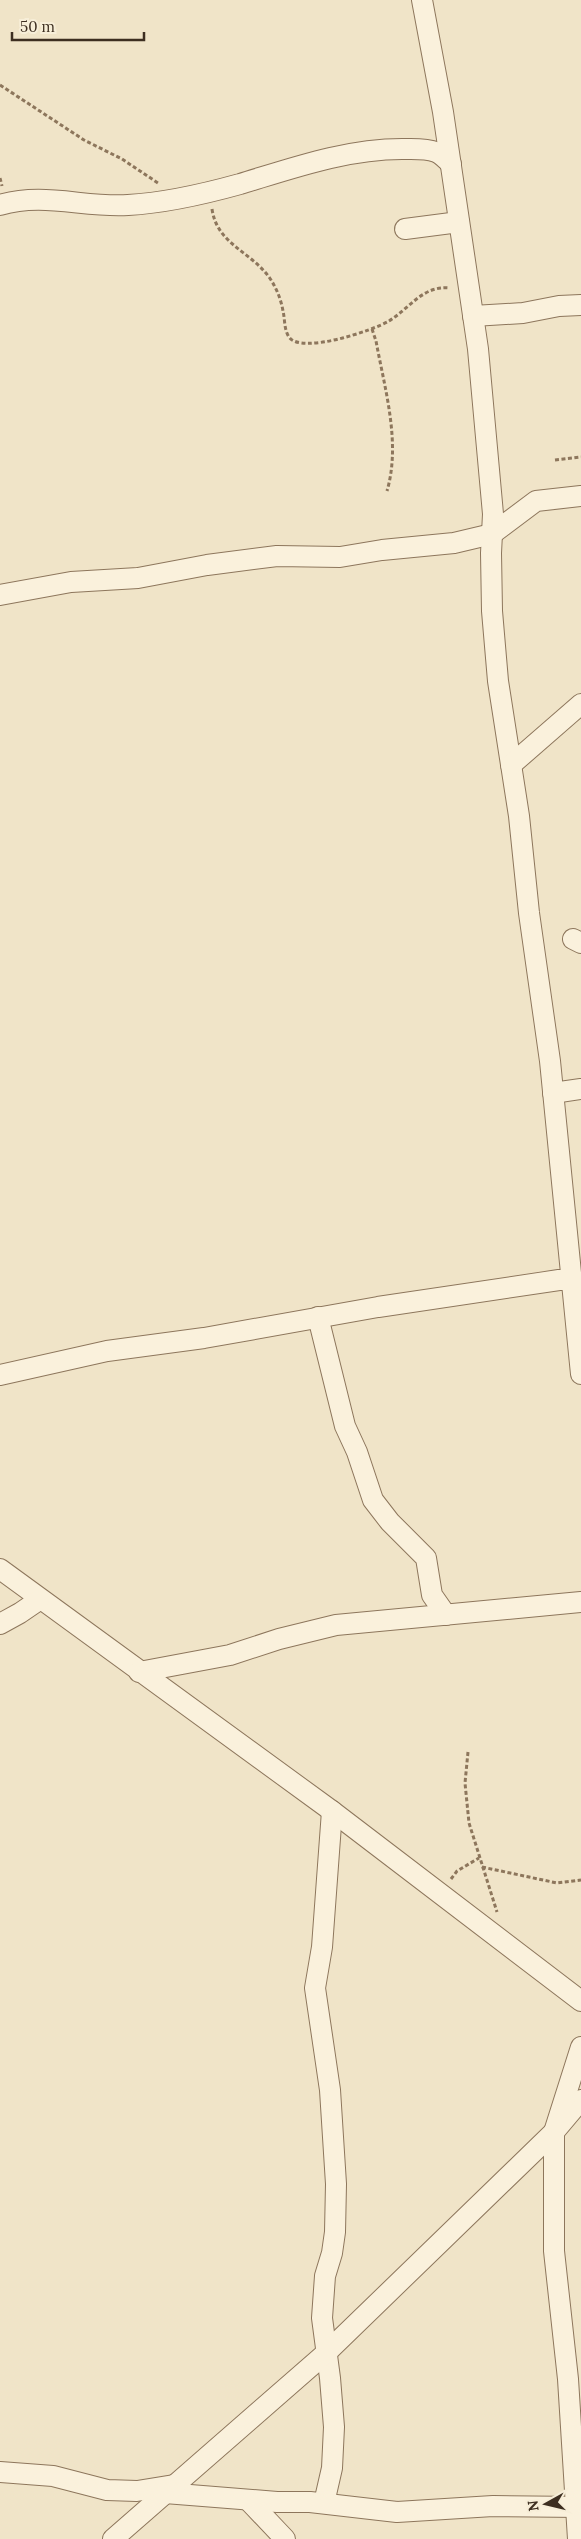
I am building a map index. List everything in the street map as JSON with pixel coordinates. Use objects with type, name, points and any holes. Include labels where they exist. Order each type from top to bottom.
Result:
[{"type":"street","points":[[422,0],[451,164],[473,316],[490,465],[493,514],[492,611],[498,681],[511,765],[575,1271],[581,1374]]},
{"type":"street","points":[[0,205],[9,202],[52,200],[128,205],[215,190],[309,162],[393,149],[437,152],[451,164]]},
{"type":"street","points":[[406,229],[459,222]]},
{"type":"street","points":[[473,316],[523,313],[559,306],[581,305]]},
{"type":"street","points":[[0,595],[71,582],[138,578],[207,565],[277,556],[340,557],[382,550],[420,548],[454,543],[492,534],[536,501],[581,496]]},
{"type":"street","points":[[511,765],[581,704]]},
{"type":"street","points":[[553,1093],[581,1089]]},
{"type":"street","points":[[0,1375],[107,1352],[204,1338],[318,1317],[485,1290],[559,1280],[575,1271]]},
{"type":"street","points":[[318,1317],[345,1426],[357,1452],[373,1500],[390,1522],[426,1558],[432,1595],[446,1614]]},
{"type":"street","points":[[0,1569],[39,1600],[332,1811],[581,2001]]},
{"type":"street","points":[[0,1624],[39,1600]]},
{"type":"street","points":[[139,1672],[230,1655],[336,1625],[446,1614],[524,1609],[581,1602]]},
{"type":"street","points":[[324,2503],[334,2454],[330,2378],[322,2318],[325,2276],[336,2232],[336,2184],[330,2090],[315,1988],[322,1947],[332,1811]]},
{"type":"street","points":[[578,2539],[578,2507],[569,2395],[554,2251],[554,2132],[581,2047]]},
{"type":"street","points":[[113,2539],[326,2353],[554,2132],[581,2100]]},
{"type":"street","points":[[0,2472],[53,2476],[107,2490],[169,2489],[191,2494],[248,2500],[324,2503],[414,2512],[493,2506],[578,2507]]},
{"type":"street","points":[[248,2500],[285,2539]]},
{"type":"path","points":[[0,85],[84,140],[122,158],[147,177],[182,197]]},
{"type":"path","points":[[215,190],[212,206],[216,224],[232,246],[257,264],[276,288],[289,338],[295,342],[315,343],[372,329],[389,321],[415,299],[436,288],[452,288],[470,295]]},
{"type":"path","points":[[372,329],[378,350],[393,444],[392,469],[387,491]]},
{"type":"path","points":[[555,460],[581,457]]},
{"type":"path","points":[[468,1752],[465,1783],[467,1812],[472,1836],[494,1902],[502,1940]]},
{"type":"path","points":[[440,1893],[457,1871],[479,1858]]},
{"type":"path","points":[[482,1867],[557,1883],[581,1880]]}]
